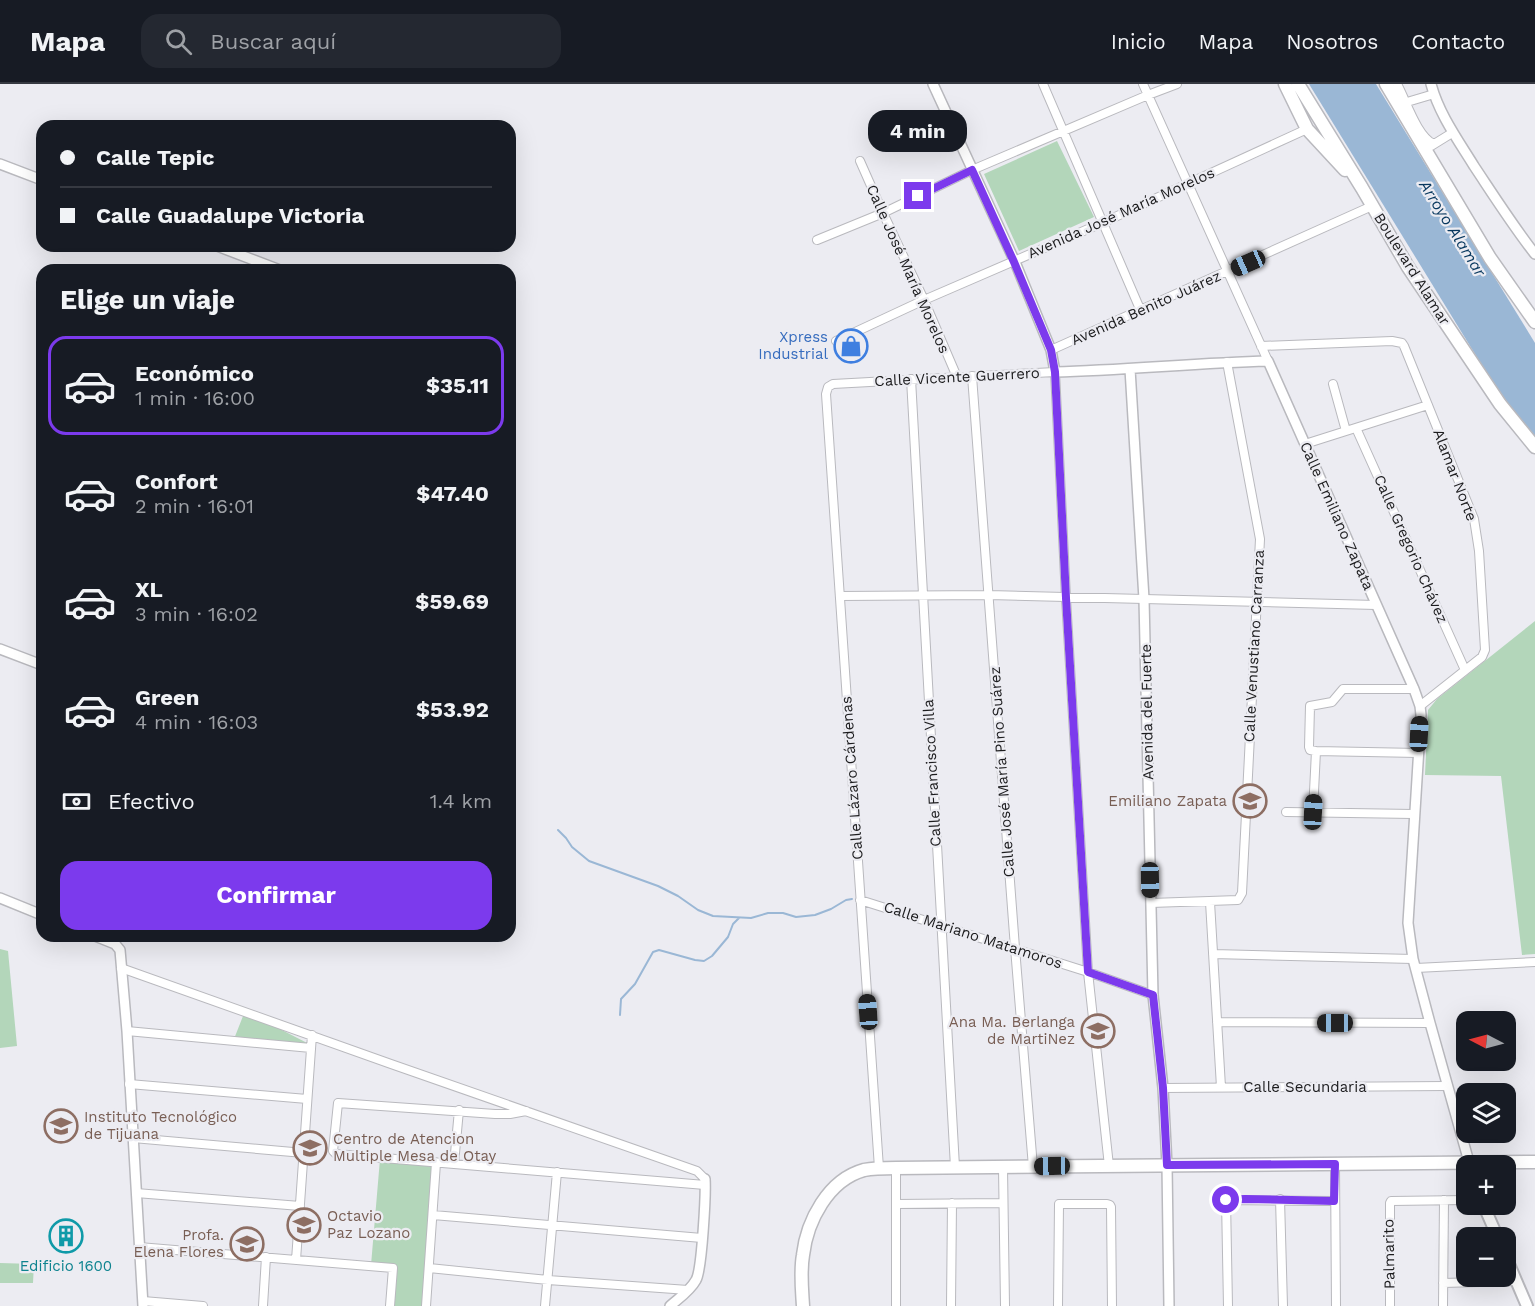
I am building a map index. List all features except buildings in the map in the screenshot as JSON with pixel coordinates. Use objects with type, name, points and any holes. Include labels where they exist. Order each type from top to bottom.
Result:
[{"type":"main road","points":[[1285,84],[1307,129],[1362,188]]},
{"type":"main road","name":"Boulevard Alamar","points":[[1298,84],[1408,267],[1500,404],[1535,447]]},
{"type":"main road","points":[[1386,84],[1429,146],[1490,258],[1535,322]]},
{"type":"main road","points":[[1516,1163],[1535,1162]]},
{"type":"main road","points":[[803,1306],[802,1257],[812,1221],[832,1190],[842,1181],[864,1170],[955,1167],[1456,1164]]},
{"type":"main road","points":[[1516,1281],[1527,1306]]},
{"type":"street","points":[[933,84],[1014,262],[1051,350],[1055,372],[1088,972],[1109,1166]]},
{"type":"street","points":[[1043,84],[1140,309]]},
{"type":"street","name":"Calle Emiliano Zapata","points":[[1143,84],[1420,706],[1408,922],[1414,963],[1466,1155]]},
{"type":"street","points":[[817,240],[883,213],[972,170],[1177,84]]},
{"type":"street","points":[[1397,84],[1419,129],[1430,143],[1429,146],[1452,133]]},
{"type":"street","points":[[1407,102],[1432,89],[1452,133],[1535,254]]},
{"type":"street","name":"Avenida José María Morelos","points":[[836,341],[1307,129]]},
{"type":"street","name":"Calle José María Morelos","points":[[860,160],[957,377]]},
{"type":"street","points":[[0,164],[36,178]]},
{"type":"street","name":"Avenida Benito Juárez","points":[[1051,350],[1372,206]]},
{"type":"street","points":[[233,252],[264,264]]},
{"type":"street","name":"Alamar Norte","points":[[1261,346],[1362,341],[1402,343],[1474,519],[1479,551],[1485,650],[1482,657],[1466,670]]},
{"type":"street","name":"Calle Vicente Guerrero","points":[[828,387],[833,384],[911,379],[1268,361]]},
{"type":"street","name":"Calle Venustiano Carranza","points":[[1210,902],[1238,900],[1242,893],[1260,551],[1260,539],[1227,362]]},
{"type":"street","name":"Avenida del Fuerte","points":[[1130,369],[1144,599],[1153,995],[1163,1088],[1167,1165],[1169,1306]]},
{"type":"street","name":"Calle José María Pino Suárez","points":[[972,376],[1033,1167]]},
{"type":"street","name":"Calle Francisco Villa","points":[[911,379],[955,1167]]},
{"type":"street","points":[[1333,384],[1346,430]]},
{"type":"street","name":"Calle Lázaro Cárdenas","points":[[828,387],[826,394],[879,1168]]},
{"type":"street","points":[[1305,444],[1428,405]]},
{"type":"street","name":"Calle Gregorio Chávez","points":[[1356,428],[1466,670]]},
{"type":"street","points":[[840,596],[989,595],[1376,605]]},
{"type":"street","points":[[0,649],[36,663]]},
{"type":"street","points":[[1420,706],[1466,670]]},
{"type":"street","points":[[1414,689],[1343,689],[1332,702],[1310,706],[1309,747],[1310,750],[1316,751],[1418,753]]},
{"type":"street","points":[[1313,812],[1316,751]]},
{"type":"street","points":[[1286,812],[1413,814]]},
{"type":"street","points":[[0,898],[36,913]]},
{"type":"street","name":"Calle Mariano Matamoros","points":[[860,900],[1015,948],[1153,995]]},
{"type":"street","points":[[1151,903],[1210,902],[1221,1087]]},
{"type":"street","points":[[109,942],[118,946],[122,968],[143,1304],[203,1306]]},
{"type":"street","points":[[1213,954],[1414,963],[1535,962]]},
{"type":"street","points":[[122,968],[697,1171],[705,1182],[698,1277],[688,1290],[670,1306]]},
{"type":"street","points":[[1217,1022],[1430,1023]]},
{"type":"street","points":[[127,1031],[311,1048]]},
{"type":"street","points":[[296,1260],[312,1035]]},
{"type":"street","points":[[129,1084],[307,1099]]},
{"type":"street","name":"Calle Secundaria","points":[[1163,1088],[1447,1086]]},
{"type":"street","points":[[527,1111],[503,1114],[338,1103],[333,1151],[336,1154],[436,1163],[705,1182]]},
{"type":"street","points":[[454,1164],[459,1110]]},
{"type":"street","points":[[133,1138],[304,1153]]},
{"type":"street","points":[[426,1306],[436,1163]]},
{"type":"street","points":[[1335,1164],[1336,1306]]},
{"type":"street","points":[[1003,1167],[1005,1306]]},
{"type":"street","points":[[896,1168],[896,1306]]},
{"type":"street","points":[[545,1306],[557,1172]]},
{"type":"street","points":[[136,1193],[300,1206]]},
{"type":"street","points":[[1280,1199],[1282,1306]]},
{"type":"street","points":[[1228,1306],[1226,1200],[1334,1201]]},
{"type":"street","points":[[1443,1306],[1444,1200],[1456,1200]]},
{"type":"street","name":"Palmarito","points":[[1390,1306],[1391,1201],[1444,1200]]},
{"type":"street","points":[[951,1306],[952,1203]]},
{"type":"street","points":[[896,1204],[1003,1203]]},
{"type":"street","points":[[1058,1306],[1059,1204],[1110,1204],[1112,1306]]},
{"type":"street","points":[[433,1215],[702,1238]]},
{"type":"street","points":[[139,1247],[393,1268],[390,1306]]},
{"type":"street","points":[[263,1306],[266,1257]]},
{"type":"street","points":[[429,1268],[548,1280],[688,1290]]},
{"type":"street","points":[[1443,1283],[1456,1283]]},
{"type":"green space","points":[[1057,141],[1094,217],[1019,251],[984,174]]},
{"type":"green space","points":[[1535,621],[1535,954],[1522,955],[1501,776],[1425,775],[1428,710],[1437,699]]},
{"type":"green space","points":[[0,949],[8,951],[17,1046],[0,1048]]},
{"type":"green space","points":[[245,1011],[311,1045],[234,1039]]},
{"type":"green space","points":[[380,1159],[436,1163],[425,1306],[391,1306],[394,1268],[371,1265]]},
{"type":"green space","points":[[0,1263],[34,1264],[33,1283],[0,1283]]},
{"type":"water","name":"Arroyo Alamar","points":[[1309,84],[1376,84],[1535,343],[1535,438],[1494,385]]},
{"type":"waterway","points":[[558,830],[572,847],[589,861],[658,886],[698,910],[713,916],[751,918],[768,913],[783,913],[796,917],[815,915],[852,899]]},
{"type":"waterway","points":[[620,1015],[621,999],[635,984],[653,952],[659,950],[704,961],[712,956],[728,937],[733,924],[739,918]]},
{"type":"place","name":"Xpress Industrial","points":[[851,346]]},
{"type":"place","name":"Emiliano Zapata","points":[[1250,801]]},
{"type":"place","name":"Ana Ma. Berlanga de MartiNez","points":[[1098,1031]]},
{"type":"place","name":"Instituto Tecnológico de Tijuana","points":[[61,1126]]},
{"type":"place","name":"Centro de Atencion Multiple Mesa de Otay","points":[[310,1148]]},
{"type":"place","name":"Octavio Paz Lozano","points":[[304,1225]]},
{"type":"place","name":"Edificio 1600","points":[[66,1236]]},
{"type":"place","name":"Profa. Elena Flores","points":[[247,1244]]},
{"type":"route","points":[[918,196],[972,170],[1051,350],[1055,372],[1088,972],[1153,995],[1163,1088],[1167,1165],[1335,1164],[1334,1201],[1226,1200]]}]
